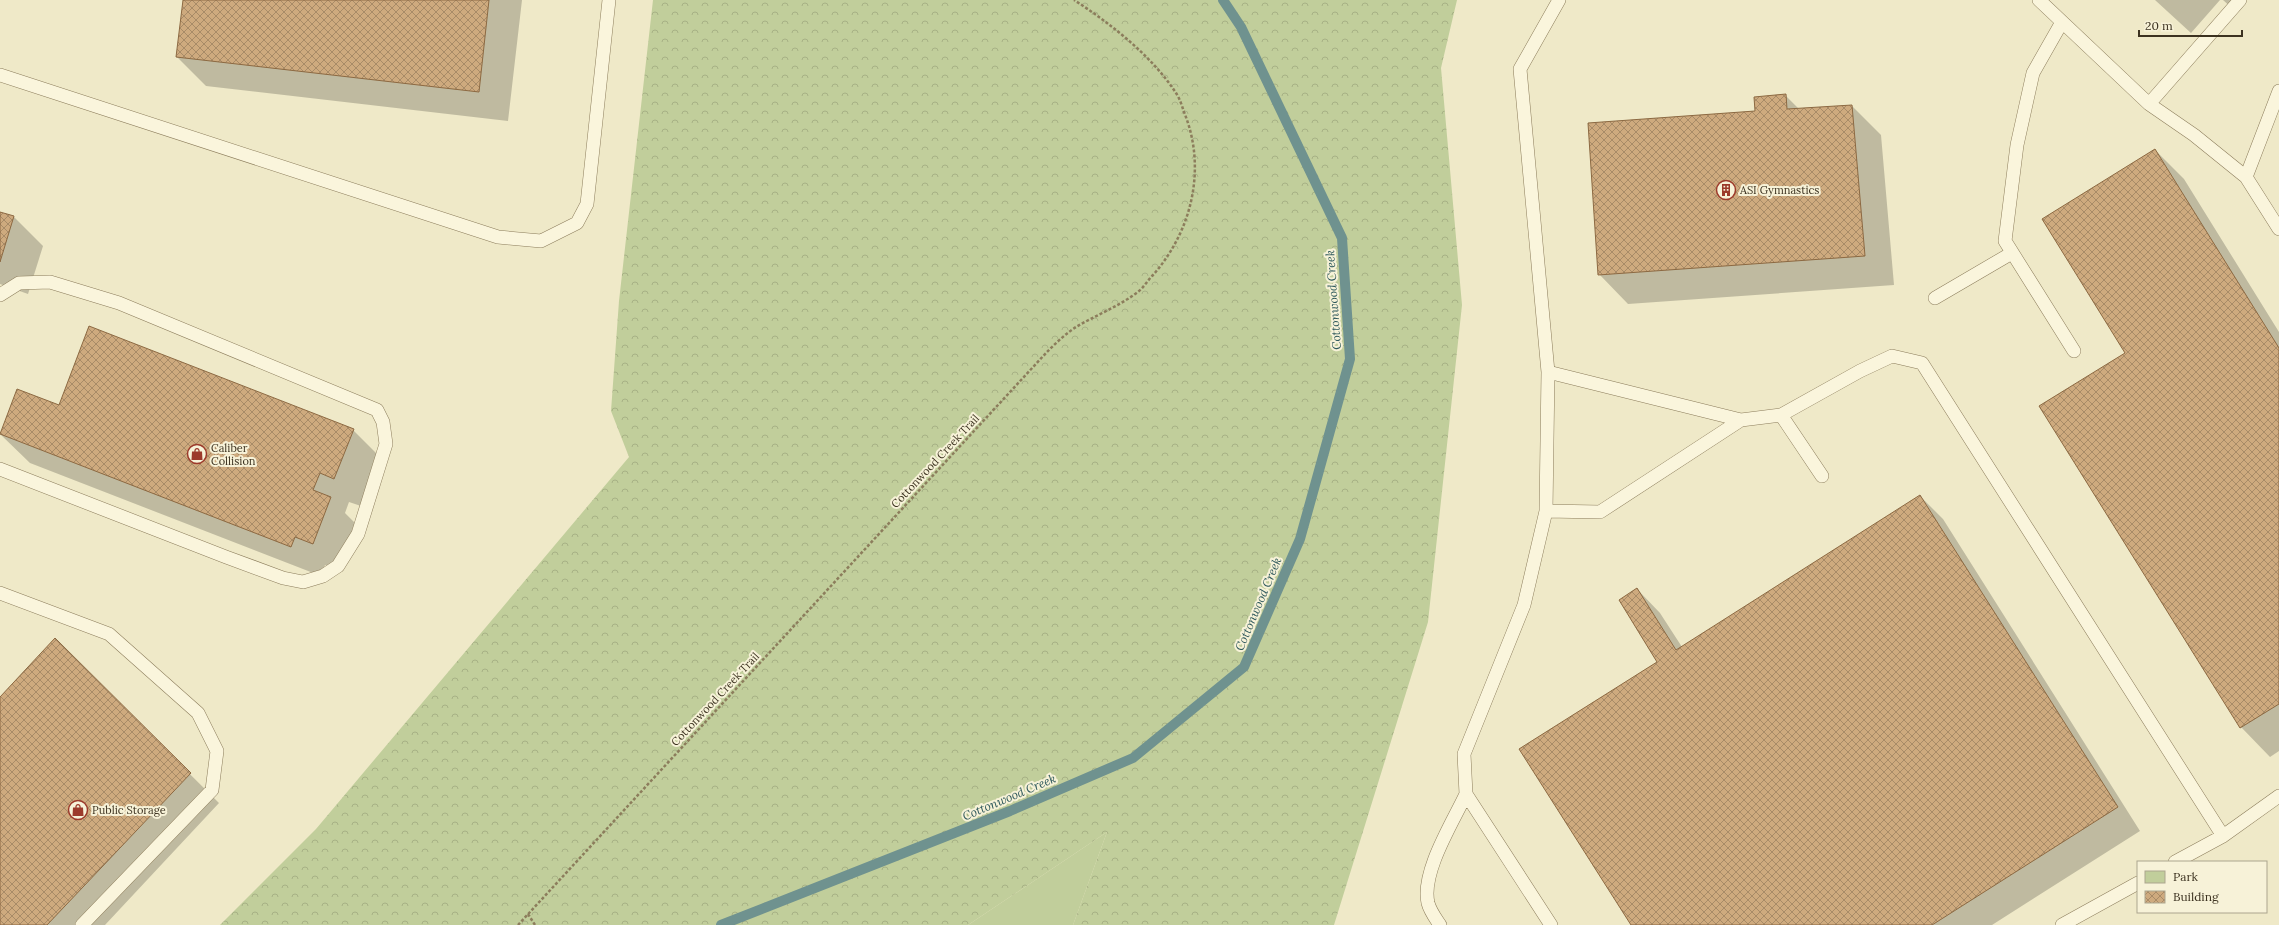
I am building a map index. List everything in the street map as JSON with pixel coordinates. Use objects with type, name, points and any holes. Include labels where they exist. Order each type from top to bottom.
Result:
[{"type":"lane","points":[[0,75],[498,237],[541,241],[577,223],[588,204],[609,0]]},
{"type":"lane","points":[[1440,925],[1428,905],[1428,884],[1432,866],[1466,794],[1464,754],[1524,605],[1546,511],[1548,372],[1520,69],[1559,0]]},
{"type":"lane","points":[[2039,0],[2149,104],[2194,135],[2246,177],[2279,229]]},
{"type":"lane","points":[[2149,104],[2240,0]]},
{"type":"lane","points":[[2062,22],[2033,73],[2017,145],[2005,240],[2074,351]]},
{"type":"lane","points":[[2246,177],[2279,90]]},
{"type":"lane","points":[[1935,298],[2012,253]]},
{"type":"lane","points":[[0,295],[19,283],[50,282],[119,303],[377,410],[383,422],[386,444],[358,534],[338,566],[323,576],[303,582],[283,578],[226,557],[0,469]]},
{"type":"lane","points":[[1548,372],[1741,420],[1781,415],[1860,371],[1892,356],[1922,364],[2223,836]]},
{"type":"lane","points":[[1781,415],[1822,476]]},
{"type":"lane","points":[[1546,511],[1600,512],[1741,420]]},
{"type":"lane","points":[[0,593],[109,634],[198,712],[217,751],[212,790],[82,925]]},
{"type":"lane","points":[[1466,794],[1551,925]]},
{"type":"lane","points":[[2177,861],[2223,836],[2279,796]]},
{"type":"lane","points":[[2062,925],[2137,884]]},
{"type":"path","name":"Cottonwood Creek Trail","points":[[518,925],[1046,352],[1074,328],[1139,291],[1160,268],[1174,247],[1188,218],[1195,187],[1194,152],[1186,118],[1177,94],[1158,71],[1122,35],[1095,13],[1074,0]]},
{"type":"path","points":[[528,914],[535,925]]},
{"type":"green space","points":[[653,0],[1457,0],[1441,68],[1462,305],[1428,622],[1334,925],[1073,925],[1107,832],[968,925],[220,925],[316,829],[629,457],[611,411],[619,301]]},
{"type":"green space","points":[[1107,832],[1073,925],[968,925]]},
{"type":"building","points":[[183,0],[489,0],[479,92],[176,57]]},
{"type":"building","name":"ASI Gymnastics","points":[[1786,94],[1787,109],[1852,105],[1865,256],[1598,275],[1588,123],[1755,111],[1754,97]]},
{"type":"building","points":[[2155,149],[2279,348],[2279,704],[2240,728],[2039,406],[2125,353],[2042,219]]},
{"type":"building","points":[[0,212],[14,216],[0,262]]},
{"type":"building","name":"Caliber Collision","points":[[89,326],[354,429],[334,479],[320,473],[313,490],[331,497],[313,544],[295,537],[291,547],[0,434],[17,389],[59,405]]},
{"type":"building","points":[[1920,495],[2118,807],[1932,925],[1631,925],[1519,749],[1657,662],[1619,600],[1637,588],[1676,650]]},
{"type":"building","name":"Public Storage","points":[[55,638],[191,773],[47,925],[0,925],[0,697]]},
{"type":"waterway","name":"Cottonwood Creek","points":[[721,925],[1010,811],[1133,758],[1244,667],[1300,539],[1350,359],[1342,238],[1241,27],[1223,0]]},
{"type":"place","name":"ASI Gymnastics","points":[[1726,190]]},
{"type":"place","name":"Caliber Collision","points":[[197,454]]},
{"type":"place","name":"Public Storage","points":[[78,810]]}]
